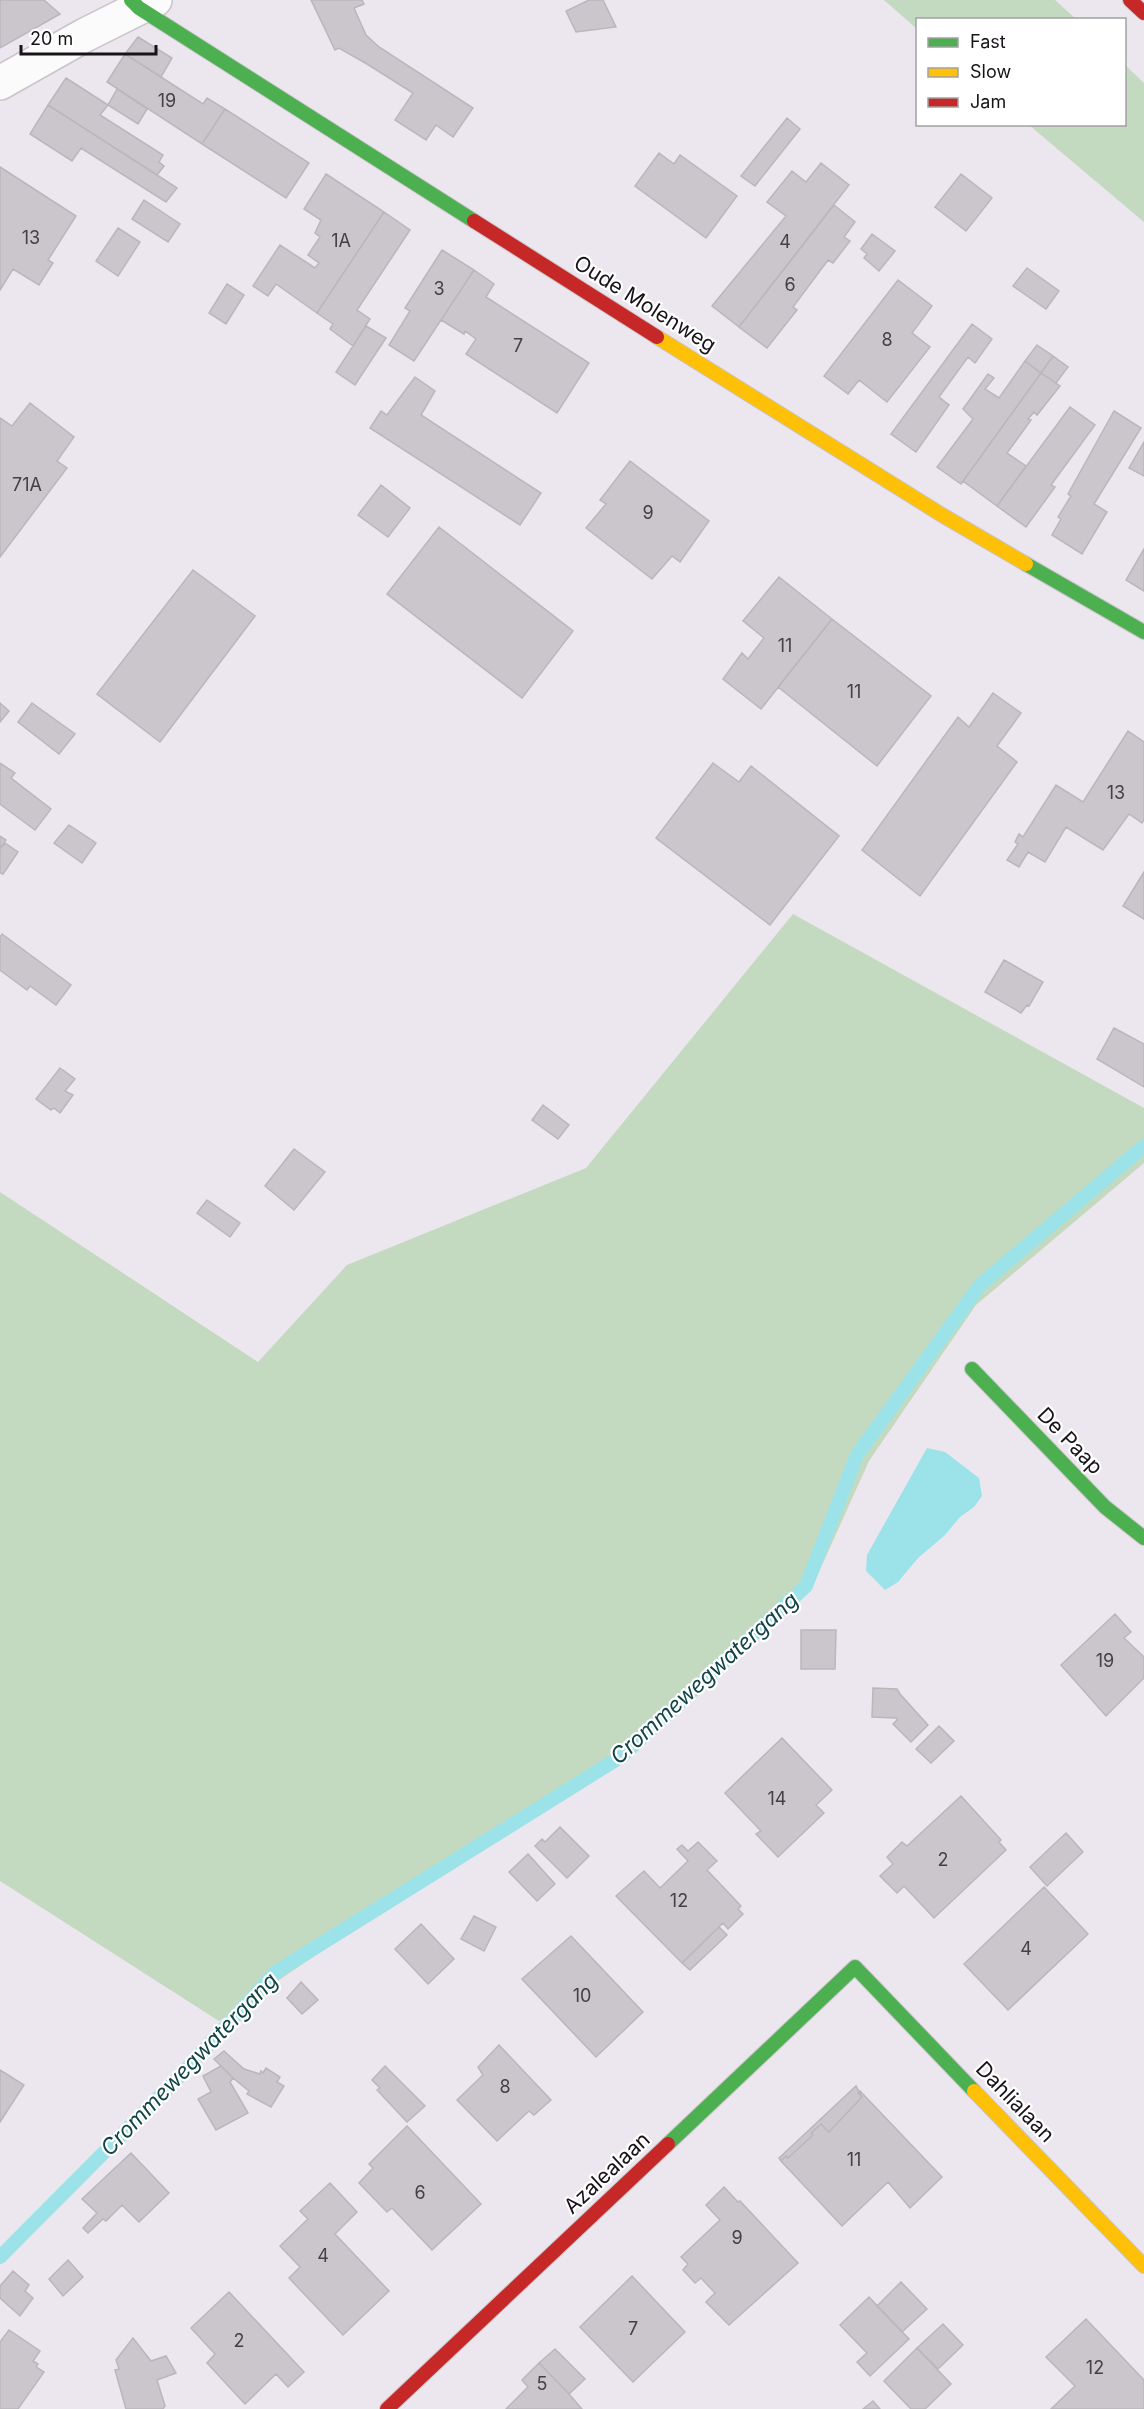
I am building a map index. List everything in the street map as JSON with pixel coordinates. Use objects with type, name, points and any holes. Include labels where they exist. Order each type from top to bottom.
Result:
[{"type":"main road","points":[[1130,0],[1144,12]]},
{"type":"main road","name":"Oude Molenweg","points":[[142,3],[714,373],[942,515],[1144,632]]},
{"type":"main road","name":"De Paap","points":[[972,1368],[1105,1508],[1144,1538]]},
{"type":"main road","name":"Dahlialaan","points":[[855,1967],[1144,2266]]},
{"type":"main road","name":"Azalealaan","points":[[387,2409],[855,1967]]},
{"type":"street","points":[[0,83],[142,3]]},
{"type":"green space","points":[[884,0],[1055,0],[1075,18],[916,18],[916,28]]},
{"type":"green space","points":[[1126,66],[1144,83],[1144,222],[1030,126],[1126,126]]},
{"type":"green space","points":[[793,914],[1144,1108],[1144,1163],[976,1305],[869,1461],[813,1585],[624,1761],[329,1946],[219,2021],[0,1881],[0,1192],[258,1362],[347,1265],[586,1168]]},
{"type":"water","points":[[927,1448],[945,1452],[979,1478],[982,1496],[974,1507],[960,1517],[945,1535],[918,1558],[898,1582],[885,1590],[866,1571],[867,1555]]},
{"type":"building","points":[[0,0],[44,0],[60,14],[0,48]]},
{"type":"building","points":[[311,0],[362,0],[364,4],[354,8],[366,35],[379,47],[473,108],[453,137],[436,125],[426,140],[395,120],[413,93],[339,48],[335,50]]},
{"type":"building","points":[[589,0],[603,0],[616,27],[576,32],[566,11]]},
{"type":"building","points":[[138,37],[172,58],[161,77],[125,54]]},
{"type":"building","points":[[125,54],[203,104],[207,98],[225,109],[202,144],[107,82]]},
{"type":"building","points":[[66,78],[108,105],[100,115],[163,155],[159,162],[164,166],[157,175],[48,105]]},
{"type":"building","points":[[117,89],[147,109],[138,124],[108,105]]},
{"type":"building","points":[[48,105],[177,188],[166,202],[81,148],[72,161],[30,134]]},
{"type":"building","points":[[225,109],[309,163],[286,198],[202,144]]},
{"type":"building","points":[[787,118],[800,129],[755,186],[741,176]]},
{"type":"building","points":[[659,153],[674,164],[680,155],[737,196],[706,238],[635,186]]},
{"type":"building","points":[[821,163],[849,185],[739,327],[712,306],[786,216],[767,202],[792,171],[806,182]]},
{"type":"building","points":[[0,167],[76,216],[48,260],[53,263],[39,285],[13,269],[0,290]]},
{"type":"building","points":[[326,174],[384,212],[317,313],[276,284],[268,296],[253,286],[280,245],[315,268],[319,263],[308,255],[320,237],[315,233],[321,220],[304,209]]},
{"type":"building","points":[[961,174],[992,198],[966,231],[935,207]]},
{"type":"building","points":[[144,200],[180,224],[168,242],[132,219]]},
{"type":"building","points":[[834,205],[855,222],[844,237],[850,241],[833,263],[828,260],[793,307],[797,310],[767,348],[739,327]]},
{"type":"building","points":[[384,212],[410,230],[357,310],[370,319],[353,346],[330,329],[333,324],[317,313]]},
{"type":"building","points":[[118,228],[140,242],[118,276],[96,261]]},
{"type":"building","points":[[872,234],[895,251],[879,271],[864,258],[867,254],[861,249]]},
{"type":"building","points":[[442,250],[474,270],[414,361],[389,345],[410,311],[405,308]]},
{"type":"building","points":[[1027,268],[1059,291],[1046,309],[1013,286]]},
{"type":"building","points":[[474,270],[494,284],[486,297],[589,363],[557,413],[466,354],[476,339],[441,320]]},
{"type":"building","points":[[898,280],[932,306],[912,333],[930,347],[887,402],[859,380],[848,394],[824,376]]},
{"type":"building","points":[[227,284],[244,295],[226,324],[209,313]]},
{"type":"building","points":[[972,324],[992,339],[975,363],[968,357],[939,397],[949,405],[916,452],[891,434]]},
{"type":"building","points":[[366,326],[386,338],[355,385],[336,372]]},
{"type":"building","points":[[1037,345],[1053,356],[1041,373],[1025,361]]},
{"type":"building","points":[[1053,356],[1068,367],[1056,383],[1041,373]]},
{"type":"building","points":[[1025,361],[1041,373],[961,484],[937,467],[973,419],[963,409],[988,374],[994,378],[985,389],[999,398]]},
{"type":"building","points":[[1041,373],[1060,386],[1037,415],[1034,412],[1028,419],[1031,420],[1007,453],[1026,466],[997,506],[963,481]]},
{"type":"building","points":[[415,377],[435,391],[421,415],[541,493],[520,525],[370,428],[381,411],[387,415]]},
{"type":"building","points":[[30,403],[74,437],[57,461],[67,468],[0,557],[0,418],[12,426]]},
{"type":"building","points":[[1070,407],[1095,425],[1051,485],[1055,487],[1026,527],[997,506]]},
{"type":"building","points":[[1114,411],[1141,428],[1094,504],[1107,512],[1082,554],[1052,535],[1061,519],[1058,517],[1071,496],[1068,494]]},
{"type":"building","points":[[1144,442],[1144,476],[1129,468]]},
{"type":"building","points":[[630,461],[709,521],[680,562],[672,556],[652,579],[586,528],[606,504],[600,500]]},
{"type":"building","points":[[381,485],[410,508],[388,537],[358,515]]},
{"type":"building","points":[[439,527],[573,631],[522,698],[387,594]]},
{"type":"building","points":[[1144,549],[1144,591],[1126,580]]},
{"type":"building","points":[[193,570],[255,616],[160,742],[97,694]]},
{"type":"building","points":[[779,577],[832,619],[761,709],[723,679],[742,653],[748,659],[764,638],[743,621]]},
{"type":"building","points":[[832,619],[931,696],[877,766],[778,687]]},
{"type":"building","points":[[993,693],[1021,713],[997,746],[1017,762],[920,896],[862,850],[958,717],[969,727]]},
{"type":"building","points":[[0,703],[9,711],[0,722]]},
{"type":"building","points":[[32,703],[75,734],[59,754],[18,722]]},
{"type":"building","points":[[1128,731],[1144,742],[1144,820],[1142,823],[1129,814],[1103,850],[1066,827],[1045,862],[1028,852],[1019,867],[1007,860],[1018,844],[1015,842],[1019,834],[1023,837],[1056,785],[1083,802]]},
{"type":"building","points":[[0,763],[15,773],[11,778],[51,809],[35,830],[0,804]]},
{"type":"building","points":[[713,763],[739,782],[751,766],[839,836],[770,925],[656,838]]},
{"type":"building","points":[[69,825],[96,843],[82,863],[54,843]]},
{"type":"building","points":[[0,836],[6,840],[0,849]]},
{"type":"building","points":[[5,843],[18,852],[3,874],[0,873],[0,849]]},
{"type":"building","points":[[1144,872],[1144,919],[1123,906]]},
{"type":"building","points":[[2,934],[71,985],[56,1005],[30,986],[27,990],[0,970],[0,937]]},
{"type":"building","points":[[1004,960],[1043,982],[1029,1006],[1027,1005],[1021,1013],[985,992]]},
{"type":"building","points":[[1114,1028],[1144,1044],[1144,1087],[1097,1059]]},
{"type":"building","points":[[60,1068],[75,1079],[65,1091],[73,1095],[60,1113],[54,1108],[51,1110],[36,1099]]},
{"type":"building","points":[[543,1105],[569,1125],[558,1139],[532,1120]]},
{"type":"building","points":[[294,1149],[325,1172],[294,1210],[265,1186]]},
{"type":"building","points":[[207,1200],[240,1223],[230,1237],[197,1213]]},
{"type":"building","points":[[1115,1614],[1131,1632],[1124,1638],[1144,1657],[1144,1678],[1106,1716],[1061,1665]]},
{"type":"building","points":[[801,1630],[836,1630],[835,1669],[801,1669]]},
{"type":"building","points":[[873,1688],[897,1689],[928,1725],[911,1742],[893,1724],[896,1718],[872,1717]]},
{"type":"building","points":[[939,1726],[954,1741],[931,1763],[916,1749]]},
{"type":"building","points":[[782,1738],[832,1790],[816,1805],[824,1813],[778,1857],[756,1834],[761,1831],[725,1793]]},
{"type":"building","points":[[961,1796],[1001,1840],[999,1842],[1006,1850],[934,1918],[904,1886],[897,1893],[880,1876],[893,1864],[887,1857],[902,1842],[907,1846]]},
{"type":"building","points":[[560,1827],[589,1856],[567,1878],[535,1846],[542,1839],[545,1842]]},
{"type":"building","points":[[1066,1833],[1083,1852],[1047,1886],[1030,1867]]},
{"type":"building","points":[[698,1842],[717,1861],[707,1870],[741,1906],[738,1909],[743,1914],[728,1929],[723,1923],[682,1963],[616,1896],[644,1871],[660,1888],[688,1861],[677,1849],[682,1845],[688,1851]]},
{"type":"building","points":[[528,1854],[555,1884],[537,1901],[509,1872]]},
{"type":"building","points":[[1044,1887],[1088,1934],[1008,2010],[964,1964]]},
{"type":"building","points":[[474,1916],[496,1927],[484,1951],[461,1939]]},
{"type":"building","points":[[421,1924],[454,1959],[428,1984],[395,1949]]},
{"type":"building","points":[[719,1927],[727,1935],[690,1970],[682,1963]]},
{"type":"building","points":[[571,1936],[643,2012],[596,2057],[522,1979]]},
{"type":"building","points":[[301,1982],[318,2000],[302,2014],[287,1998]]},
{"type":"building","points":[[499,2045],[551,2100],[534,2115],[529,2111],[497,2141],[457,2100],[483,2075],[478,2067]]},
{"type":"building","points":[[224,2051],[244,2069],[260,2074],[266,2068],[280,2077],[277,2082],[284,2086],[271,2107],[247,2094],[249,2091],[214,2059]]},
{"type":"building","points":[[221,2066],[233,2078],[230,2082],[248,2113],[216,2130],[198,2099],[211,2092],[203,2076]]},
{"type":"building","points":[[385,2066],[425,2106],[407,2122],[377,2090],[380,2088],[372,2080]]},
{"type":"building","points":[[0,2070],[24,2085],[0,2122]]},
{"type":"building","points":[[856,2086],[862,2097],[829,2132],[821,2124],[811,2133],[813,2135],[788,2158],[786,2156],[781,2161],[779,2158]]},
{"type":"building","points":[[860,2091],[942,2177],[910,2208],[888,2182],[842,2226],[781,2161],[786,2156],[788,2158],[813,2135],[811,2133],[821,2124],[829,2132],[862,2097],[858,2093]]},
{"type":"building","points":[[407,2126],[481,2204],[432,2250],[392,2208],[387,2212],[359,2183],[373,2168],[369,2164]]},
{"type":"building","points":[[131,2153],[169,2193],[139,2222],[122,2205],[106,2221],[103,2219],[88,2233],[83,2228],[97,2213],[82,2199]]},
{"type":"building","points":[[330,2183],[357,2212],[335,2234],[389,2291],[343,2335],[289,2278],[300,2267],[280,2246],[308,2219],[300,2211]]},
{"type":"building","points":[[724,2187],[798,2263],[729,2325],[706,2302],[715,2293],[701,2278],[695,2283],[683,2270],[688,2264],[681,2257],[720,2220],[706,2205]]},
{"type":"building","points":[[68,2260],[83,2277],[63,2296],[49,2279]]},
{"type":"building","points":[[13,2271],[29,2285],[25,2291],[33,2298],[20,2316],[0,2298],[0,2286]]},
{"type":"building","points":[[632,2276],[685,2332],[633,2382],[580,2327]]},
{"type":"building","points":[[901,2282],[927,2309],[902,2332],[877,2306]]},
{"type":"building","points":[[229,2292],[304,2372],[288,2387],[276,2374],[245,2404],[207,2363],[215,2354],[191,2328]]},
{"type":"building","points":[[869,2297],[909,2339],[870,2376],[857,2362],[867,2353],[840,2325]]},
{"type":"building","points":[[1086,2319],[1144,2380],[1144,2409],[1051,2409],[1075,2386],[1046,2357]]},
{"type":"building","points":[[943,2324],[963,2345],[938,2369],[917,2348]]},
{"type":"building","points":[[9,2330],[40,2351],[33,2361],[38,2364],[36,2367],[44,2372],[18,2409],[0,2409],[0,2342]]},
{"type":"building","points":[[133,2338],[151,2361],[166,2356],[176,2373],[157,2380],[165,2406],[163,2409],[126,2409],[115,2370],[119,2369],[116,2360]]},
{"type":"building","points":[[917,2348],[951,2384],[925,2409],[911,2409],[884,2381]]},
{"type":"building","points":[[555,2349],[585,2379],[569,2394],[539,2363]]},
{"type":"building","points":[[539,2363],[582,2409],[506,2409],[528,2387],[522,2380]]},
{"type":"building","points":[[873,2401],[880,2409],[863,2409]]},
{"type":"waterway","name":"Crommewegwatergang","points":[[0,2257],[179,2077],[276,1972],[622,1756],[806,1586],[857,1455],[980,1285],[1144,1146]]},
{"type":"traffic: fast","points":[[131,0],[139,8],[474,221]]},
{"type":"traffic: fast","points":[[1026,564],[1144,632]]},
{"type":"traffic: fast","points":[[972,1369],[1105,1507],[1144,1538]]},
{"type":"traffic: fast","points":[[668,2144],[855,1967],[974,2091]]},
{"type":"traffic: slow","points":[[657,337],[942,515],[1026,564]]},
{"type":"traffic: slow","points":[[974,2091],[1144,2266]]},
{"type":"traffic: jam","points":[[1130,0],[1144,13]]},
{"type":"traffic: jam","points":[[474,221],[657,337]]},
{"type":"traffic: jam","points":[[387,2409],[668,2144]]}]
